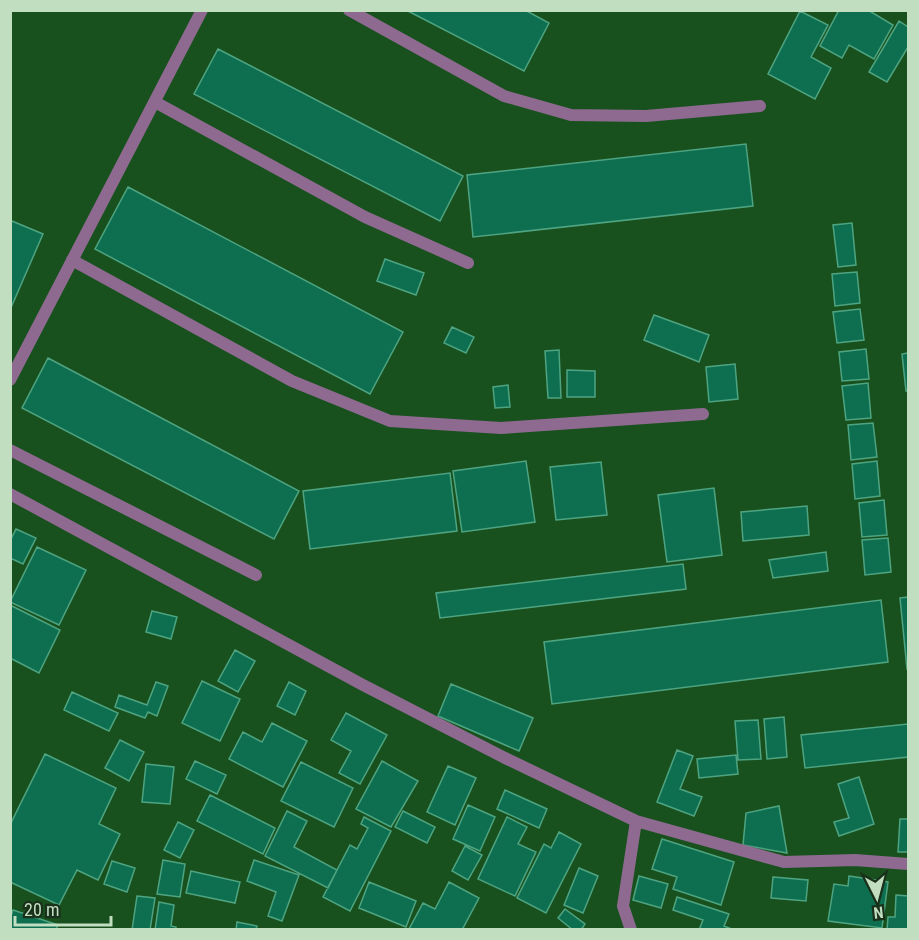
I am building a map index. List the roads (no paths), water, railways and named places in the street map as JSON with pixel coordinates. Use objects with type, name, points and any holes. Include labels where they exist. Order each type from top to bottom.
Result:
[{"type":"street","points":[[10,380],[202,10]]},
{"type":"street","points":[[349,10],[504,96],[571,115],[646,116],[760,106]]},
{"type":"street","points":[[155,102],[365,216],[468,263]]},
{"type":"street","points":[[72,260],[292,381],[390,421],[501,428],[703,414]]},
{"type":"street","points":[[10,450],[256,574]]},
{"type":"street","points":[[10,494],[363,685],[505,758],[636,820],[784,862],[855,860],[909,864]]},
{"type":"street","points":[[631,930],[623,906],[636,820]]}]
